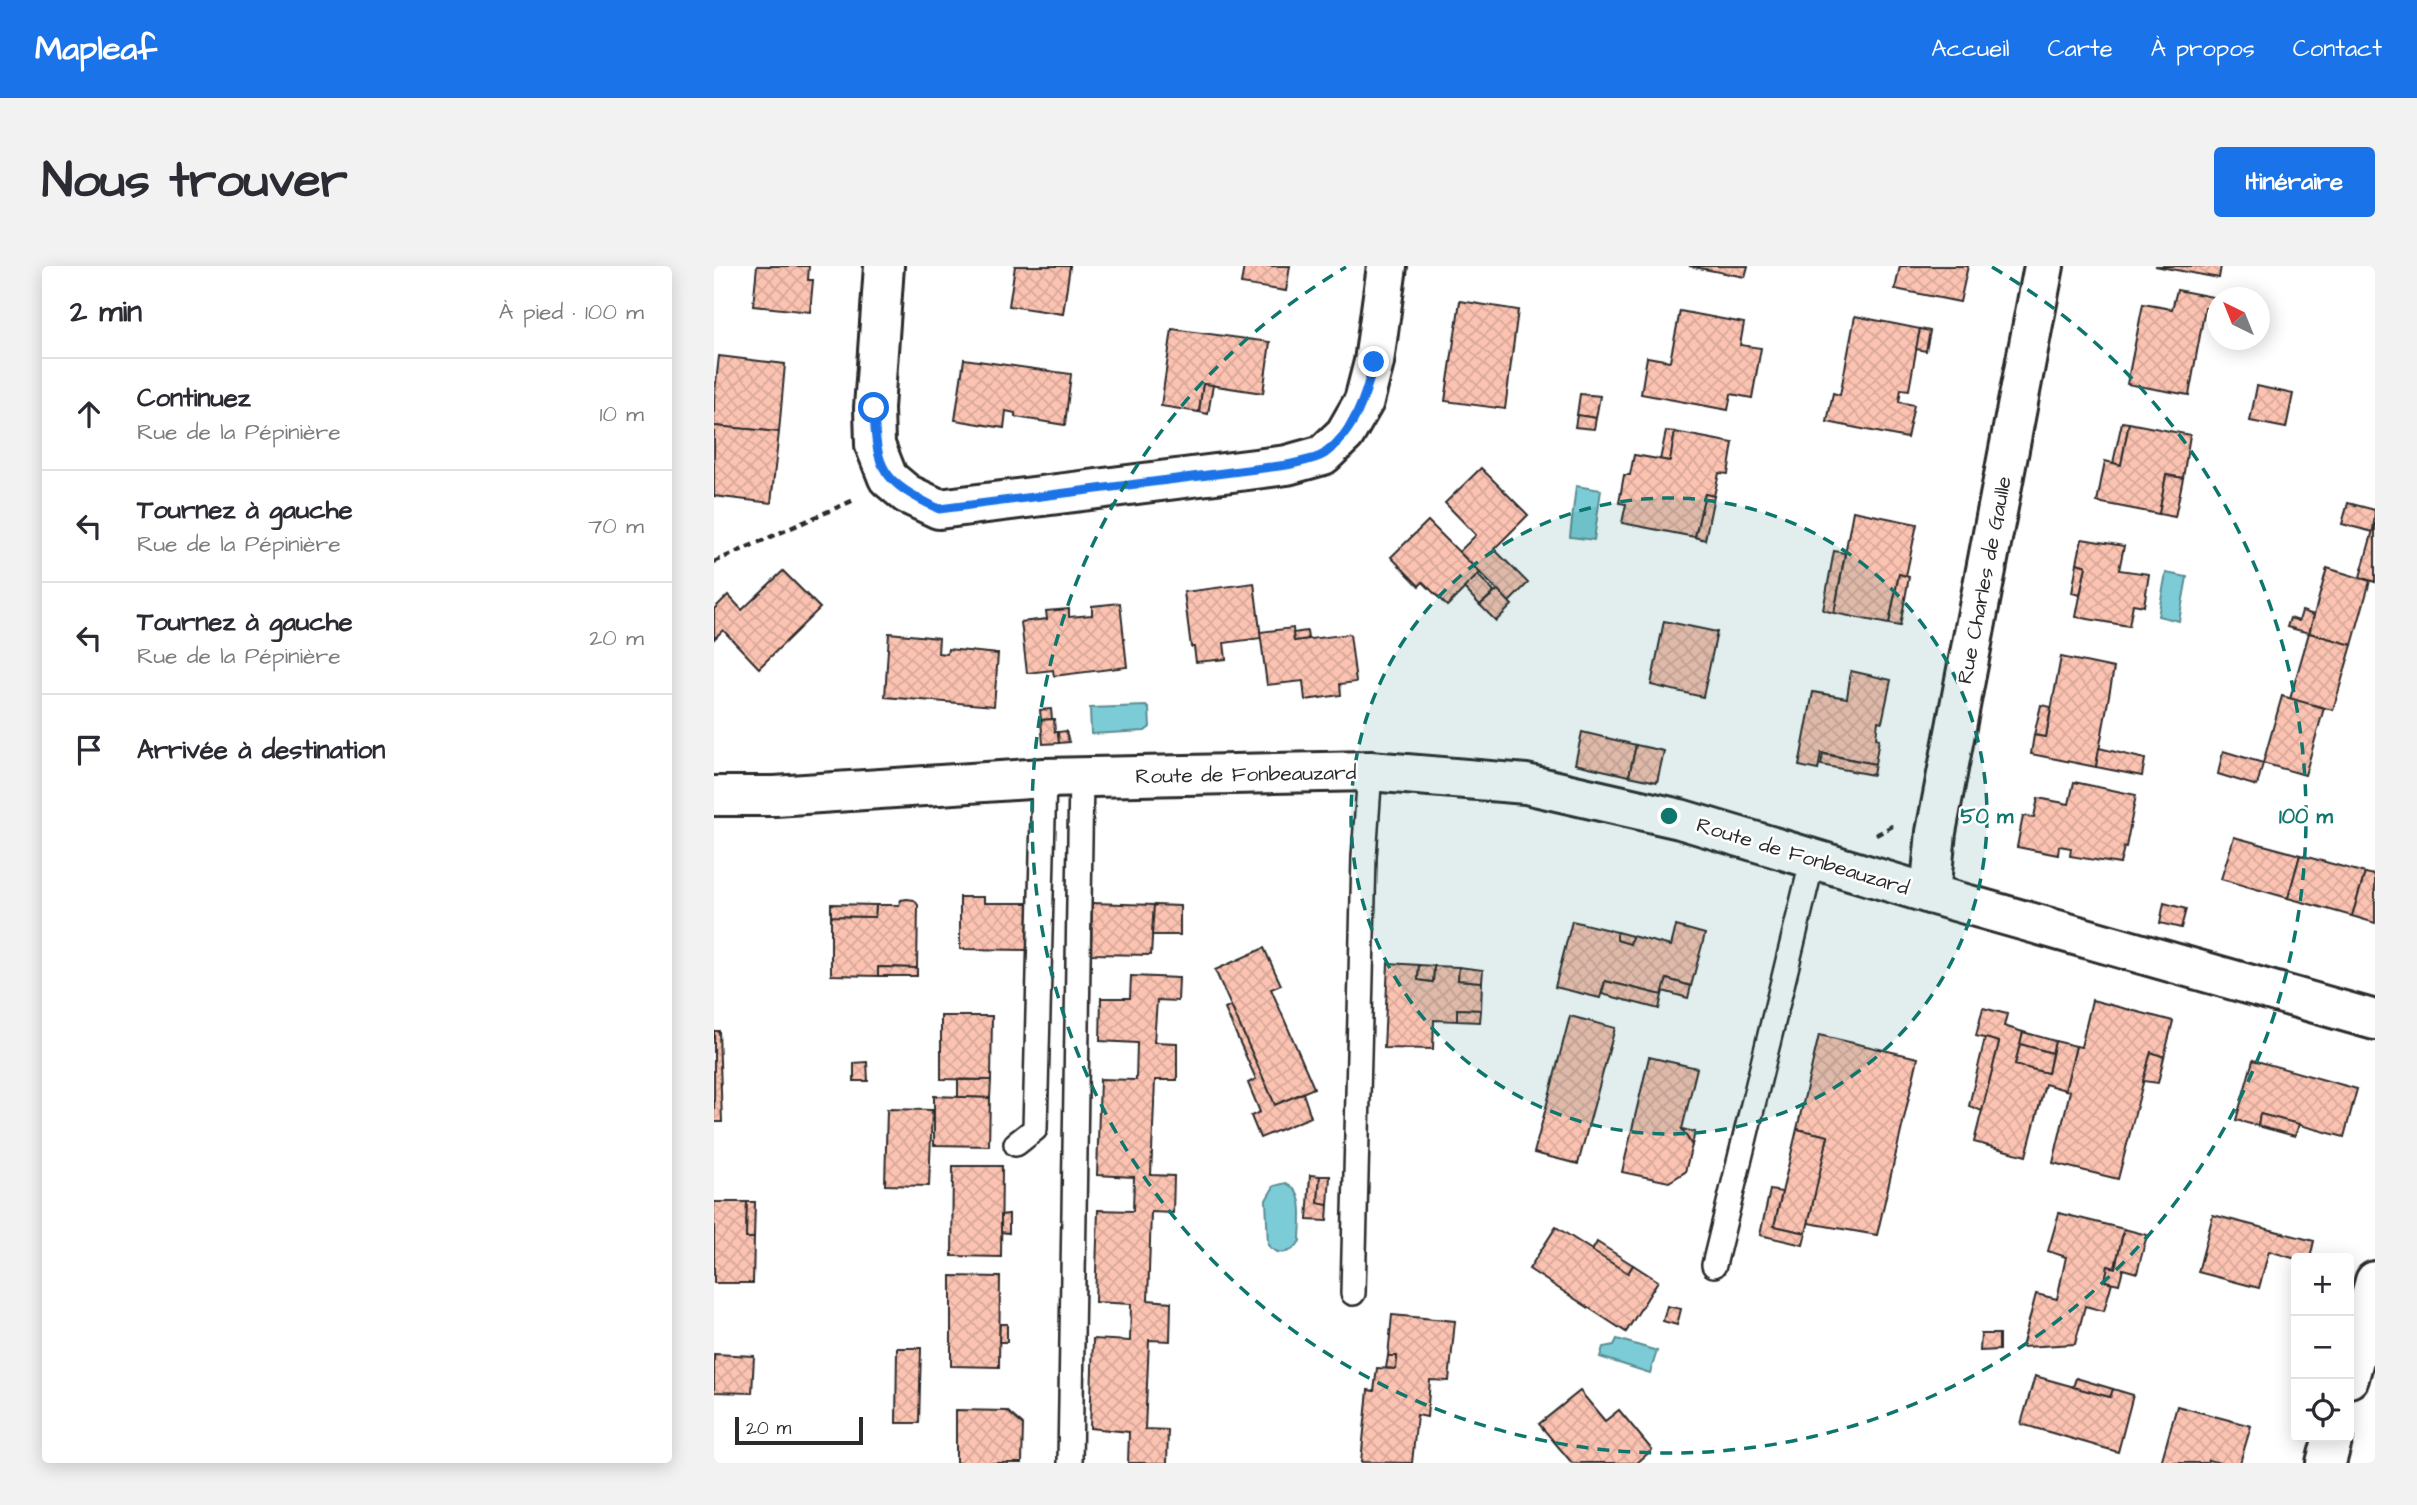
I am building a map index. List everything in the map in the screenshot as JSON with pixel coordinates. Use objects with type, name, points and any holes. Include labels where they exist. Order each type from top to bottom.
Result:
[{"type":"street","points":[[884,266],[874,408],[875,445],[888,478],[907,494],[939,509],[1287,465],[1323,455],[1345,434],[1364,401],[1374,362],[1387,266]]},
{"type":"street","name":"Rue Charles de Gaulle","points":[[1930,894],[1936,832],[2044,266]]},
{"type":"street","name":"Route de Fonbeauzard","points":[[714,796],[775,796],[1044,778],[1370,771],[1526,785],[1680,819],[1930,894],[2375,1020]]},
{"type":"street","points":[[2354,1359],[2375,1281]]},
{"type":"street","points":[[2326,1463],[2332,1442]]},
{"type":"lane","points":[[1353,1293],[1364,857],[1370,771]]},
{"type":"lane","points":[[1070,1463],[1081,777]]},
{"type":"lane","points":[[1016,1144],[1035,1129],[1044,778]]},
{"type":"lane","points":[[1714,1265],[1813,858]]},
{"type":"path","points":[[714,562],[850,503],[888,478]]},
{"type":"water","points":[[1576,486],[1601,490],[1594,540],[1570,537]]},
{"type":"water","points":[[2166,573],[2187,577],[2179,621],[2158,616]]},
{"type":"water","points":[[1146,706],[1149,709],[1150,727],[1145,731],[1091,734],[1090,708]]},
{"type":"water","points":[[1286,1183],[1293,1187],[1300,1200],[1300,1241],[1293,1249],[1280,1252],[1268,1245],[1266,1200],[1274,1186]]},
{"type":"water","points":[[1617,1339],[1657,1351],[1650,1373],[1600,1357],[1603,1347],[1614,1345]]},
{"type":"building","points":[[757,266],[809,266],[808,280],[813,280],[810,312],[753,306]]},
{"type":"building","points":[[1015,266],[1070,266],[1063,314],[1009,306]]},
{"type":"building","points":[[1244,266],[1290,266],[1286,291],[1241,284]]},
{"type":"building","points":[[1689,266],[1748,266],[1745,277]]},
{"type":"building","points":[[1900,266],[1968,266],[1960,302],[1895,289]]},
{"type":"building","points":[[2155,266],[2221,266],[2219,278]]},
{"type":"building","points":[[2177,290],[2207,296],[2207,308],[2189,395],[2127,384],[2143,304],[2172,309]]},
{"type":"building","points":[[1460,301],[1518,310],[1505,409],[1445,401]]},
{"type":"building","points":[[1680,311],[1744,323],[1740,345],[1761,348],[1752,398],[1731,394],[1728,410],[1641,394],[1647,357],[1670,361]]},
{"type":"building","points":[[1855,316],[1920,329],[1909,390],[1901,389],[1899,402],[1914,405],[1907,438],[1827,422],[1833,393],[1840,395]]},
{"type":"building","points":[[1172,329],[1270,342],[1263,393],[1203,384],[1199,412],[1161,406]]},
{"type":"building","points":[[1920,329],[1930,331],[1926,351],[1916,349]]},
{"type":"building","points":[[719,356],[785,364],[779,432],[714,426]]},
{"type":"building","points":[[964,359],[1071,374],[1065,425],[1015,417],[1015,413],[1006,411],[1004,428],[955,420]]},
{"type":"building","points":[[1203,384],[1213,385],[1208,414],[1199,412]]},
{"type":"building","points":[[2257,386],[2293,394],[2286,428],[2250,421]]},
{"type":"building","points":[[1580,394],[1600,396],[1596,418],[1577,415]]},
{"type":"building","points":[[1577,415],[1596,418],[1594,429],[1575,427]]},
{"type":"building","points":[[2122,422],[2129,423],[2121,465],[2113,463]]},
{"type":"building","points":[[2129,423],[2190,435],[2183,478],[2166,475],[2159,514],[2097,502],[2105,461],[2121,465]]},
{"type":"building","points":[[714,426],[779,432],[771,503],[714,496]]},
{"type":"building","points":[[1666,431],[1675,432],[1670,461],[1660,460]]},
{"type":"building","points":[[1675,432],[1733,443],[1728,474],[1719,473],[1714,496],[1705,494],[1695,537],[1622,523],[1626,504],[1619,503],[1624,475],[1630,475],[1634,455],[1670,461]]},
{"type":"building","points":[[1481,468],[1528,515],[1494,549],[1528,583],[1509,602],[1459,552],[1476,535],[1445,503]]},
{"type":"building","points":[[2166,475],[2183,478],[2175,517],[2159,514]]},
{"type":"building","points":[[1705,494],[1714,496],[1705,540],[1695,537]]},
{"type":"building","points":[[2348,503],[2375,510],[2373,532],[2342,524]]},
{"type":"building","points":[[1853,511],[1917,524],[1906,576],[1899,574],[1889,624],[1834,613]]},
{"type":"building","points":[[1428,521],[1480,573],[1447,606],[1423,582],[1419,586],[1391,557]]},
{"type":"building","points":[[2375,523],[2375,582],[2360,577]]},
{"type":"building","points":[[2082,539],[2124,546],[2119,570],[2149,574],[2144,606],[2133,604],[2129,626],[2076,617],[2086,566],[2077,563]]},
{"type":"building","points":[[1834,551],[1845,553],[1834,613],[1823,610]]},
{"type":"building","points":[[2077,563],[2086,566],[2080,595],[2072,593]]},
{"type":"building","points":[[2327,568],[2370,581],[2352,645],[2309,633]]},
{"type":"building","points":[[783,571],[820,608],[759,668],[723,630],[714,639],[714,609],[728,595],[742,610]]},
{"type":"building","points":[[1899,574],[1909,577],[1900,626],[1889,624]]},
{"type":"building","points":[[1478,575],[1494,592],[1480,605],[1464,588]]},
{"type":"building","points":[[1254,583],[1261,638],[1224,643],[1226,659],[1196,662],[1194,647],[1191,647],[1184,592]]},
{"type":"building","points":[[1498,590],[1512,605],[1496,621],[1480,605]]},
{"type":"building","points":[[1120,603],[1127,667],[1054,676],[1053,670],[1027,673],[1021,622],[1047,619],[1046,611],[1069,609],[1069,617],[1092,615],[1092,606]]},
{"type":"building","points":[[2302,611],[2314,615],[2309,633],[2287,627],[2290,618],[2299,621]]},
{"type":"building","points":[[1664,621],[1717,632],[1703,697],[1651,685]]},
{"type":"building","points":[[1293,628],[1294,641],[1350,634],[1356,682],[1340,684],[1341,695],[1305,700],[1303,681],[1267,685],[1260,632]]},
{"type":"building","points":[[1307,631],[1308,639],[1294,641],[1293,633]]},
{"type":"building","points":[[889,633],[939,638],[938,653],[947,654],[948,649],[998,654],[994,706],[885,697]]},
{"type":"building","points":[[2309,633],[2352,645],[2333,710],[2290,699]]},
{"type":"building","points":[[2061,657],[2114,668],[2096,767],[2031,754],[2034,735],[2046,737]]},
{"type":"building","points":[[1851,671],[1891,680],[1882,722],[1878,721],[1876,738],[1879,739],[1875,764],[1821,753],[1818,770],[1799,766],[1813,692],[1847,698]]},
{"type":"building","points":[[2282,696],[2324,708],[2305,775],[2263,763]]},
{"type":"building","points":[[2041,705],[2051,707],[2046,737],[2034,735]]},
{"type":"building","points":[[1051,709],[1052,719],[1041,720],[1040,710]]},
{"type":"building","points":[[1054,719],[1059,743],[1043,744],[1041,720]]},
{"type":"building","points":[[1066,731],[1069,742],[1059,743],[1058,732]]},
{"type":"building","points":[[1582,732],[1636,745],[1629,776],[1575,764]]},
{"type":"building","points":[[1636,745],[1664,751],[1657,782],[1629,776]]},
{"type":"building","points":[[2099,748],[2145,759],[2142,776],[2096,767]]},
{"type":"building","points":[[2223,751],[2263,763],[2257,786],[2218,774]]},
{"type":"building","points":[[1823,754],[1875,764],[1873,775],[1821,765]]},
{"type":"building","points":[[2074,782],[2136,795],[2120,864],[2070,856],[2071,848],[2059,846],[2058,855],[2017,847],[2023,816],[2034,817],[2038,798],[2069,804]]},
{"type":"building","points":[[2234,837],[2300,855],[2288,898],[2221,879]]},
{"type":"building","points":[[2300,855],[2365,873],[2352,916],[2288,898]]},
{"type":"building","points":[[2365,873],[2375,875],[2375,923],[2352,916]]},
{"type":"building","points":[[960,897],[984,897],[984,903],[1029,903],[1029,950],[960,949]]},
{"type":"building","points":[[901,900],[914,900],[918,905],[917,968],[878,967],[878,976],[831,975],[831,916],[875,917],[876,905],[899,905]]},
{"type":"building","points":[[1092,903],[1154,905],[1151,955],[1091,954]]},
{"type":"building","points":[[2164,903],[2186,909],[2181,928],[2160,923]]},
{"type":"building","points":[[831,904],[876,905],[875,917],[831,916]]},
{"type":"building","points":[[1154,905],[1180,906],[1180,935],[1152,935]]},
{"type":"building","points":[[1572,921],[1617,932],[1617,940],[1630,944],[1632,936],[1671,946],[1676,926],[1705,934],[1691,986],[1667,979],[1662,995],[1605,981],[1600,998],[1555,987]]},
{"type":"building","points":[[1617,932],[1632,936],[1630,944],[1617,940]]},
{"type":"building","points":[[1264,948],[1281,985],[1271,989],[1314,1088],[1275,1105],[1215,970]]},
{"type":"building","points":[[1388,963],[1419,965],[1418,980],[1433,982],[1434,966],[1459,967],[1458,980],[1482,982],[1481,1010],[1457,1009],[1457,1021],[1434,1020],[1433,1049],[1384,1048]]},
{"type":"building","points":[[1419,965],[1434,966],[1433,982],[1418,980]]},
{"type":"building","points":[[878,967],[917,968],[917,976],[878,976]]},
{"type":"building","points":[[1459,967],[1483,970],[1482,982],[1458,980]]},
{"type":"building","points":[[1131,976],[1179,978],[1178,1001],[1157,1000],[1154,1042],[1177,1043],[1177,1080],[1155,1080],[1151,1175],[1174,1176],[1173,1213],[1151,1212],[1148,1300],[1171,1302],[1170,1341],[1149,1340],[1145,1429],[1168,1430],[1167,1463],[1128,1463],[1129,1432],[1090,1428],[1093,1339],[1130,1341],[1131,1304],[1095,1302],[1098,1210],[1133,1211],[1134,1177],[1097,1175],[1100,1079],[1136,1080],[1137,1043],[1100,1041],[1101,998],[1130,998]]},
{"type":"building","points":[[1667,979],[1691,986],[1688,998],[1663,991]]},
{"type":"building","points":[[1605,981],[1662,995],[1659,1009],[1602,994]]},
{"type":"building","points":[[2092,1000],[2173,1021],[2164,1057],[2151,1052],[2118,1179],[2053,1163],[2070,1091],[2065,1090],[2076,1046],[2081,1047]]},
{"type":"building","points":[[1231,1006],[1275,1105],[1303,1093],[1311,1117],[1260,1138],[1251,1116],[1260,1112],[1248,1083],[1256,1079],[1225,1009]]},
{"type":"building","points":[[1983,1008],[2007,1014],[2004,1026],[2023,1032],[2015,1065],[2048,1073],[2055,1041],[2076,1046],[2065,1090],[2045,1084],[2026,1156],[1974,1142],[1999,1042],[1976,1036]]},
{"type":"building","points":[[1457,1009],[1481,1010],[1480,1022],[1457,1021]]},
{"type":"building","points":[[941,1016],[992,1016],[991,1080],[941,1079]]},
{"type":"building","points":[[1570,1016],[1615,1028],[1578,1164],[1534,1153]]},
{"type":"building","points":[[714,1031],[719,1031],[722,1122],[714,1122]]},
{"type":"building","points":[[2023,1032],[2055,1041],[2052,1053],[2020,1044]]},
{"type":"building","points":[[1819,1035],[1918,1058],[1877,1235],[1808,1223],[1828,1136],[1797,1129]]},
{"type":"building","points":[[1985,1038],[1999,1042],[1982,1111],[1969,1106]]},
{"type":"building","points":[[2020,1044],[2052,1053],[2048,1073],[2015,1065]]},
{"type":"building","points":[[2151,1052],[2164,1057],[2158,1083],[2143,1081]]},
{"type":"building","points":[[1649,1057],[1697,1068],[1682,1129],[1692,1145],[1685,1172],[1669,1182],[1622,1172]]},
{"type":"building","points":[[2253,1060],[2357,1089],[2344,1137],[2260,1114],[2258,1126],[2236,1120]]},
{"type":"building","points":[[867,1062],[868,1081],[854,1081],[854,1063]]},
{"type":"building","points":[[958,1080],[991,1080],[990,1098],[958,1097]]},
{"type":"building","points":[[934,1096],[990,1098],[989,1146],[934,1145]]},
{"type":"building","points":[[887,1109],[932,1110],[929,1186],[885,1185]]},
{"type":"building","points":[[2260,1114],[2299,1124],[2295,1136],[2258,1126]]},
{"type":"building","points":[[1682,1129],[1695,1132],[1692,1145]]},
{"type":"building","points":[[1797,1129],[1828,1136],[1806,1233],[1774,1226]]},
{"type":"building","points":[[953,1166],[1002,1166],[1001,1257],[952,1256]]},
{"type":"building","points":[[1310,1175],[1320,1176],[1318,1203],[1328,1205],[1327,1221],[1307,1220]]},
{"type":"building","points":[[1320,1176],[1330,1176],[1328,1205],[1318,1203]]},
{"type":"building","points":[[1770,1190],[1782,1192],[1774,1226],[1806,1233],[1803,1245],[1760,1235]]},
{"type":"building","points":[[714,1202],[747,1202],[746,1238],[754,1238],[753,1283],[714,1283]]},
{"type":"building","points":[[747,1202],[755,1202],[754,1238],[746,1238]]},
{"type":"building","points":[[2059,1213],[2124,1229],[2115,1268],[2108,1266],[2105,1281],[2112,1282],[2104,1311],[2085,1306],[2075,1344],[2022,1347],[2036,1294],[2057,1299],[2066,1257],[2048,1251]]},
{"type":"building","points":[[1009,1214],[1009,1233],[1001,1232],[1001,1215]]},
{"type":"building","points":[[2213,1215],[2314,1241],[2311,1253],[2291,1253],[2291,1258],[2269,1251],[2259,1288],[2198,1272]]},
{"type":"building","points":[[1556,1227],[1628,1273],[1633,1265],[1658,1281],[1626,1332],[1529,1269]]},
{"type":"building","points":[[2124,1229],[2147,1235],[2137,1273],[2123,1269],[2119,1284],[2105,1281],[2108,1266],[2115,1268]]},
{"type":"building","points":[[1597,1242],[1633,1265],[1628,1273],[1592,1251]]},
{"type":"building","points":[[951,1276],[1000,1277],[999,1367],[951,1366]]},
{"type":"building","points":[[1667,1306],[1681,1309],[1677,1325],[1663,1321]]},
{"type":"building","points":[[1392,1315],[1455,1321],[1449,1381],[1430,1380],[1427,1417],[1417,1415],[1412,1463],[1361,1462],[1368,1390],[1374,1391],[1377,1368],[1396,1369],[1397,1356],[1388,1356]]},
{"type":"building","points":[[1000,1324],[1007,1324],[1007,1342],[999,1342]]},
{"type":"building","points":[[1981,1334],[1999,1334],[1999,1350],[1980,1351]]},
{"type":"building","points":[[897,1348],[921,1348],[919,1423],[896,1423]]},
{"type":"building","points":[[714,1354],[754,1356],[752,1393],[714,1392]]},
{"type":"building","points":[[1388,1356],[1397,1356],[1396,1369],[1386,1368]]},
{"type":"building","points":[[2035,1376],[2110,1397],[2113,1389],[2133,1395],[2118,1452],[2021,1424]]},
{"type":"building","points":[[2076,1378],[2113,1389],[2110,1397],[2073,1387]]},
{"type":"building","points":[[1580,1391],[1605,1421],[1619,1410],[1652,1450],[1637,1463],[1572,1463],[1539,1424]]},
{"type":"building","points":[[2177,1406],[2251,1426],[2240,1463],[2208,1460],[2207,1463],[2161,1463]]},
{"type":"building","points":[[956,1410],[1007,1411],[1023,1425],[1022,1463],[956,1463]]},
{"type":"route","points":[[874,408],[875,445],[888,478],[907,494],[939,509],[1287,465],[1323,455],[1345,434],[1364,401],[1374,362]]}]
